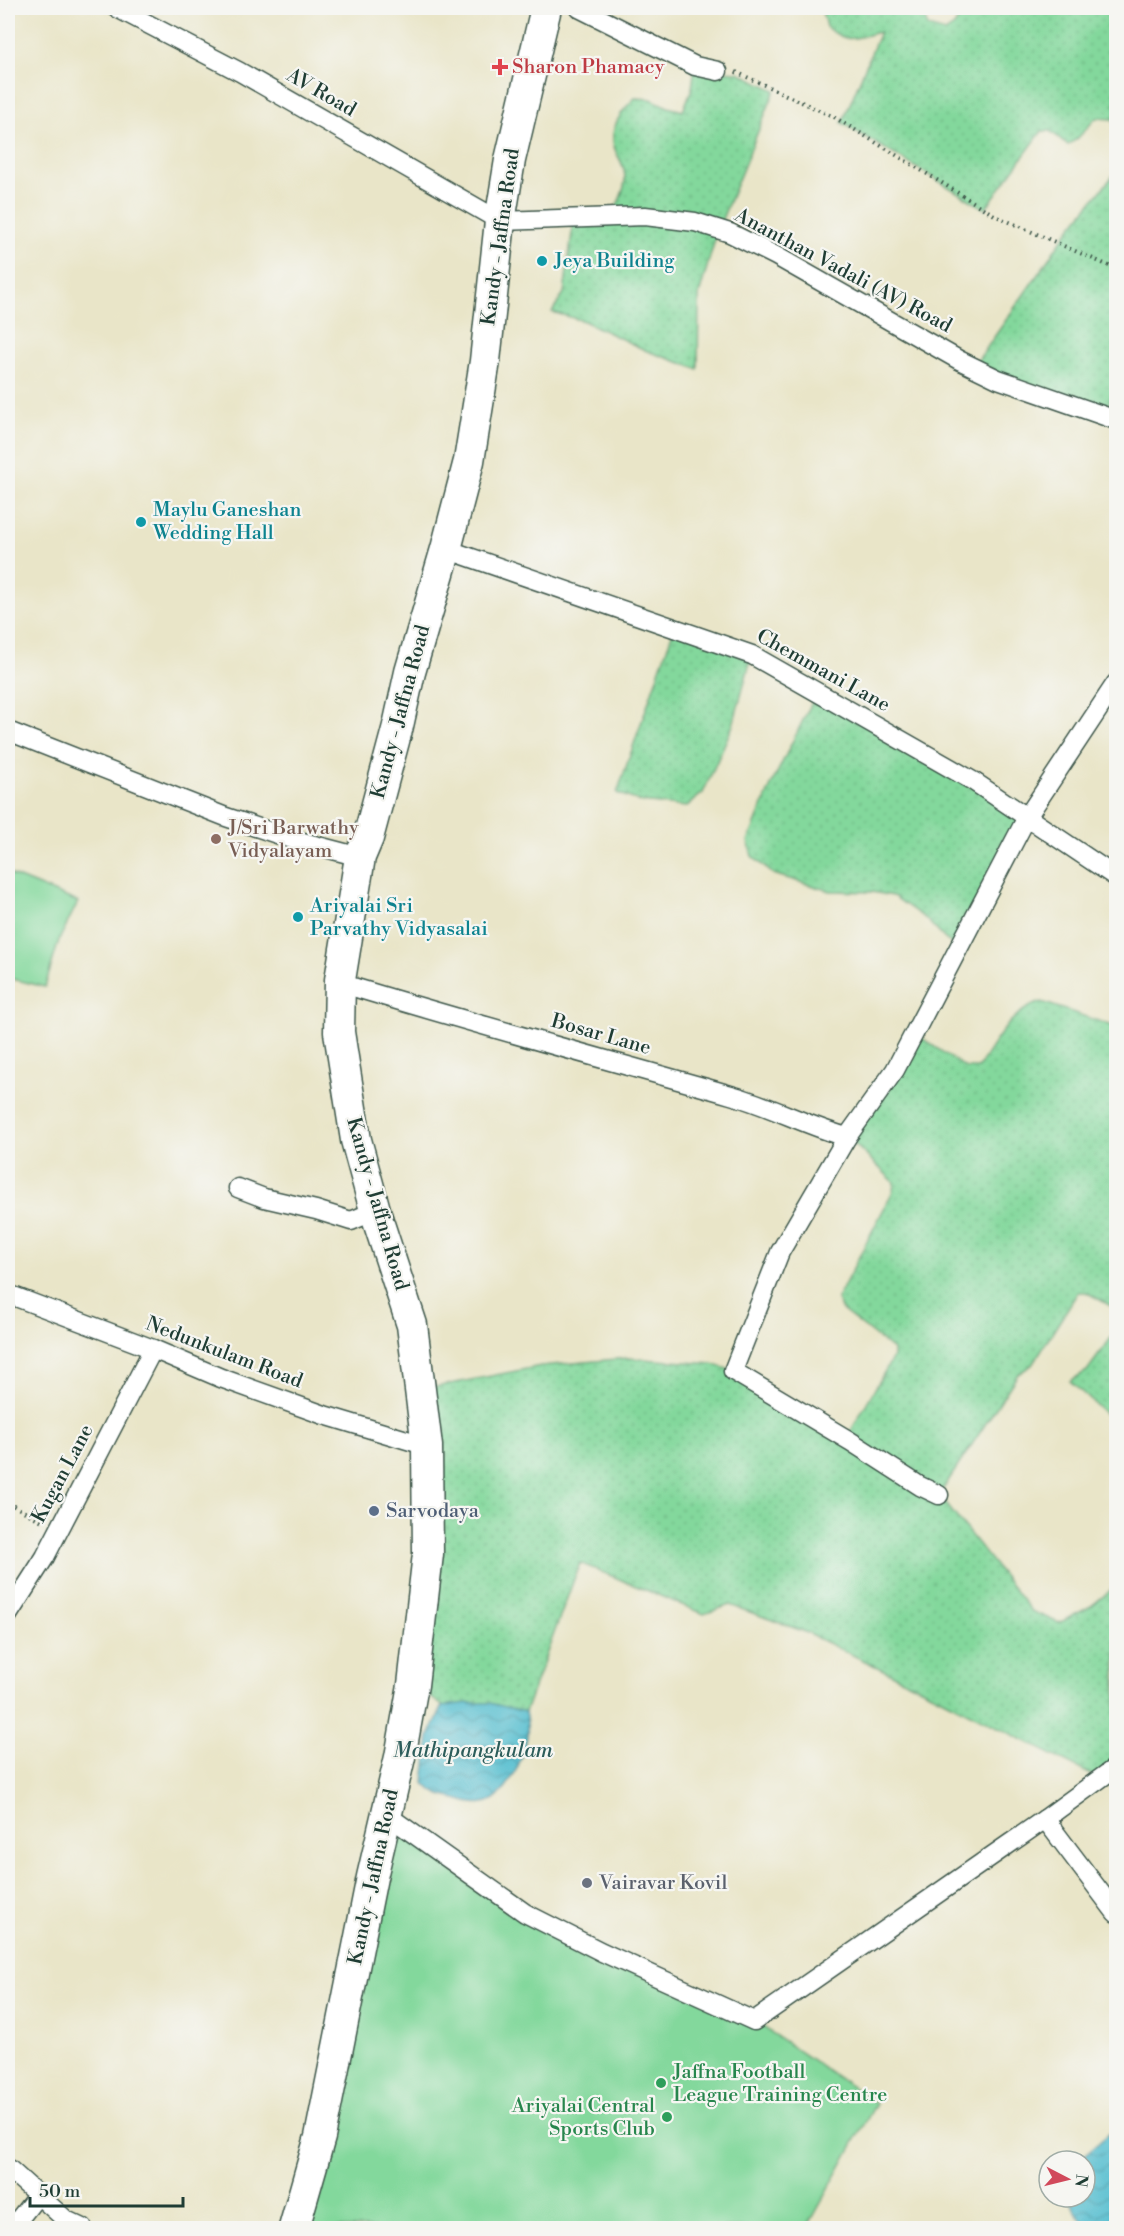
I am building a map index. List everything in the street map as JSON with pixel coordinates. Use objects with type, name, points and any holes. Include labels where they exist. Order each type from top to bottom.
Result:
[{"type":"highway","name":"Kandy - Jaffna Road","points":[[294,2229],[320,2137],[413,1685],[428,1554],[427,1446],[412,1325],[375,1211],[356,1140],[339,1032],[340,983],[360,857],[371,827],[410,672],[469,461],[485,361],[500,221],[514,140],[546,8]]},
{"type":"street","name":"AV Road","points":[[117,8],[249,77],[500,221]]},
{"type":"street","points":[[579,8],[695,66],[718,71]]},
{"type":"street","name":"Ananthan Vadali (AV) Road","points":[[500,221],[645,216],[695,222],[730,233],[959,360],[998,379],[1116,420]]},
{"type":"street","name":"Chemmani Lane","points":[[446,549],[752,655],[973,781],[1116,877]]},
{"type":"street","points":[[939,1495],[920,1486],[734,1371],[780,1252],[847,1137],[895,1070],[1027,817],[1116,683]]},
{"type":"street","points":[[8,731],[226,817],[295,840],[360,857]]},
{"type":"street","name":"Bosar Lane","points":[[340,983],[418,1008],[734,1096],[827,1132],[847,1137]]},
{"type":"street","points":[[238,1188],[264,1198],[351,1221],[375,1211]]},
{"type":"street","name":"Nedunkulam Road","points":[[8,1294],[153,1349],[221,1378],[324,1415],[427,1446]]},
{"type":"street","name":"Kugan Lane","points":[[8,1615],[45,1557],[153,1349]]},
{"type":"street","points":[[387,1815],[525,1913],[602,1952],[754,2021],[1046,1819],[1116,1767]]},
{"type":"street","points":[[1046,1819],[1116,1913]]},
{"type":"street","points":[[8,2168],[66,2220],[83,2229]]},
{"type":"street","points":[[12,2229],[38,2195]]},
{"type":"path","points":[[718,71],[738,72],[834,117],[996,216],[1116,269]]},
{"type":"path","points":[[8,1503],[60,1528]]},
{"type":"green space","points":[[824,8],[921,8],[928,27],[945,32],[954,26],[966,8],[1116,8],[1116,123],[1112,119],[1096,118],[1078,138],[1068,145],[1050,131],[1042,131],[985,209],[842,123],[880,32],[852,38],[834,33],[826,27],[822,11]]},
{"type":"green space","points":[[695,66],[738,72],[775,90],[718,229],[699,295],[698,369],[647,351],[584,321],[552,312],[564,293],[574,218],[611,217],[622,193],[625,174],[613,144],[614,130],[620,116],[635,98],[651,99],[683,111],[692,88]]},
{"type":"green space","points":[[1116,172],[1116,384],[1105,415],[974,366],[1068,231]]},
{"type":"green space","points":[[674,628],[752,655],[733,725],[703,793],[686,807],[641,802],[617,793]]},
{"type":"green space","points":[[817,692],[1027,817],[957,948],[926,919],[893,896],[872,892],[830,891],[773,874],[752,856],[748,841],[772,783]]},
{"type":"green space","points":[[8,871],[12,875],[78,902],[59,940],[45,987],[8,978]]},
{"type":"green space","points":[[1042,1002],[1116,1027],[1116,1309],[1086,1292],[1078,1292],[1032,1365],[1018,1374],[939,1495],[1031,1611],[1059,1623],[1091,1606],[1116,1586],[1116,1767],[1099,1779],[803,1631],[730,1605],[704,1614],[580,1563],[525,1712],[484,1705],[443,1706],[413,1685],[420,1390],[541,1366],[628,1358],[713,1364],[733,1371],[846,1439],[893,1357],[893,1350],[842,1310],[837,1299],[893,1191],[894,1182],[847,1137],[913,1032],[966,1068],[978,1068],[1012,1020],[1031,1006]]},
{"type":"green space","points":[[1116,1331],[1116,1424],[1070,1381],[1087,1371]]},
{"type":"green space","name":"Jaffna Football League Training Centre","points":[[387,1815],[526,1913],[754,2021],[876,2103],[807,2228],[294,2228]]},
{"type":"water","name":"Mathipangkulam","points":[[490,1703],[525,1712],[527,1721],[525,1745],[513,1776],[500,1794],[481,1804],[443,1796],[431,1790],[424,1783],[429,1736],[443,1706]]},
{"type":"water","points":[[1116,2128],[1116,2228],[1090,2227],[1085,2224],[1075,2209],[1097,2209],[1097,2149],[1091,2149]]},
{"type":"place","name":"Sharon Phamacy","points":[[500,67]]},
{"type":"place","name":"Jeya Building","points":[[542,261]]},
{"type":"place","name":"Maylu Ganeshan Wedding Hall","points":[[141,522]]},
{"type":"place","name":"J/Sri Barwathy Vidyalayam","points":[[216,839]]},
{"type":"place","name":"Ariyalai Sri Parvathy Vidyasalai","points":[[298,917]]},
{"type":"place","name":"Sarvodaya","points":[[374,1511]]},
{"type":"place","name":"Vairavar Kovil","points":[[587,1883]]},
{"type":"place","name":"Jaffna Football League Training Centre","points":[[661,2083]]},
{"type":"place","name":"Ariyalai Central Sports Club","points":[[667,2117]]}]
